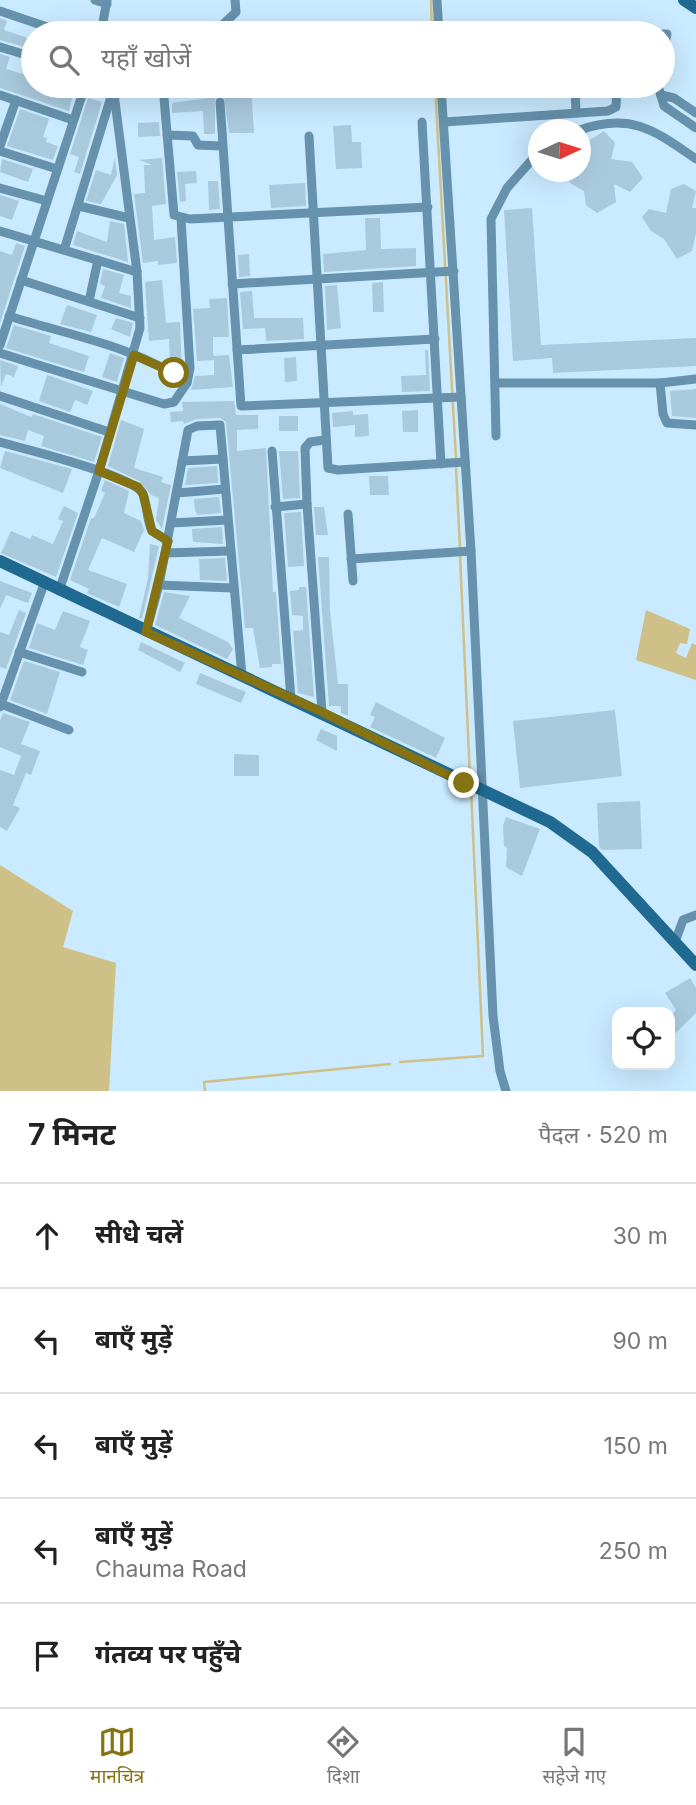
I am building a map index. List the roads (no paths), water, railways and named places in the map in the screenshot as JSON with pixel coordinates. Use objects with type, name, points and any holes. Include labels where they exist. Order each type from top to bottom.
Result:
[{"type":"street","points":[[94,0],[107,2],[103,21]]},
{"type":"street","points":[[227,21],[236,12],[235,0]]},
{"type":"street","points":[[437,0],[438,21]]},
{"type":"street","points":[[684,0],[696,8]]},
{"type":"street","points":[[0,11],[30,21]]},
{"type":"street","points":[[0,47],[21,53]]},
{"type":"street","points":[[0,95],[73,120]]},
{"type":"street","points":[[0,345],[81,98]]},
{"type":"street","points":[[64,250],[111,98]]},
{"type":"street","points":[[59,591],[134,355],[140,318],[137,272],[114,98]]},
{"type":"street","points":[[164,98],[172,210],[181,218],[428,207]]},
{"type":"street","points":[[443,98],[449,272],[461,397],[471,551],[474,786],[493,1016],[500,1071],[506,1091]]},
{"type":"street","points":[[575,98],[576,113]]},
{"type":"street","points":[[444,122],[612,110],[617,98]]},
{"type":"street","points":[[662,98],[664,106],[696,128]]},
{"type":"street","points":[[674,98],[696,113]]},
{"type":"street","points":[[16,100],[0,149],[57,169]]},
{"type":"street","points":[[220,102],[241,406],[461,397]]},
{"type":"street","points":[[422,122],[441,464]]},
{"type":"street","points":[[591,127],[604,123],[643,125],[696,159]]},
{"type":"street","points":[[167,135],[193,136],[198,145],[222,146]]},
{"type":"street","points":[[309,136],[328,468],[332,470],[466,462]]},
{"type":"street","points":[[496,436],[491,219],[507,188],[528,164]]},
{"type":"street","points":[[0,188],[47,201]]},
{"type":"street","points":[[79,206],[129,218]]},
{"type":"street","points":[[0,353],[122,393],[169,404],[174,402],[187,383],[190,368],[181,218]]},
{"type":"street","points":[[1,233],[137,272]]},
{"type":"street","points":[[89,302],[98,260]]},
{"type":"street","points":[[232,284],[449,272]]},
{"type":"street","points":[[21,280],[140,318]]},
{"type":"street","points":[[9,316],[134,355],[164,368],[187,383]]},
{"type":"street","points":[[237,350],[435,339]]},
{"type":"street","points":[[496,383],[660,383],[696,379]]},
{"type":"street","points":[[660,383],[663,414],[667,423],[677,426],[696,425]]},
{"type":"street","points":[[0,396],[109,432]]},
{"type":"street","points":[[146,632],[166,553],[188,430],[197,426],[220,425],[232,588],[242,676]]},
{"type":"street","points":[[322,712],[305,448],[310,442],[325,440]]},
{"type":"street","points":[[0,442],[99,471],[138,487],[143,494],[152,531],[168,541]]},
{"type":"street","points":[[272,451],[292,699]]},
{"type":"street","points":[[182,461],[223,459]]},
{"type":"street","points":[[177,493],[225,489]]},
{"type":"street","points":[[275,507],[307,504]]},
{"type":"street","points":[[348,514],[353,581]]},
{"type":"street","points":[[172,523],[227,520]]},
{"type":"street","points":[[166,553],[229,551]]},
{"type":"street","points":[[351,559],[471,551]]},
{"type":"street","points":[[0,561],[550,822],[592,852],[696,965]]},
{"type":"street","points":[[44,584],[1,706],[69,730]]},
{"type":"street","points":[[159,585],[232,588]]},
{"type":"street","points":[[19,652],[82,672]]},
{"type":"street","points":[[675,942],[682,920],[686,916],[696,915]]},
{"type":"waterway","points":[[431,0],[432,21]]},
{"type":"waterway","points":[[436,98],[456,459]]},
{"type":"waterway","points":[[456,468],[460,548]]},
{"type":"waterway","points":[[460,556],[470,778]]},
{"type":"waterway","points":[[400,1062],[483,1056],[471,789]]},
{"type":"waterway","points":[[205,1091],[204,1082],[390,1064]]}]
